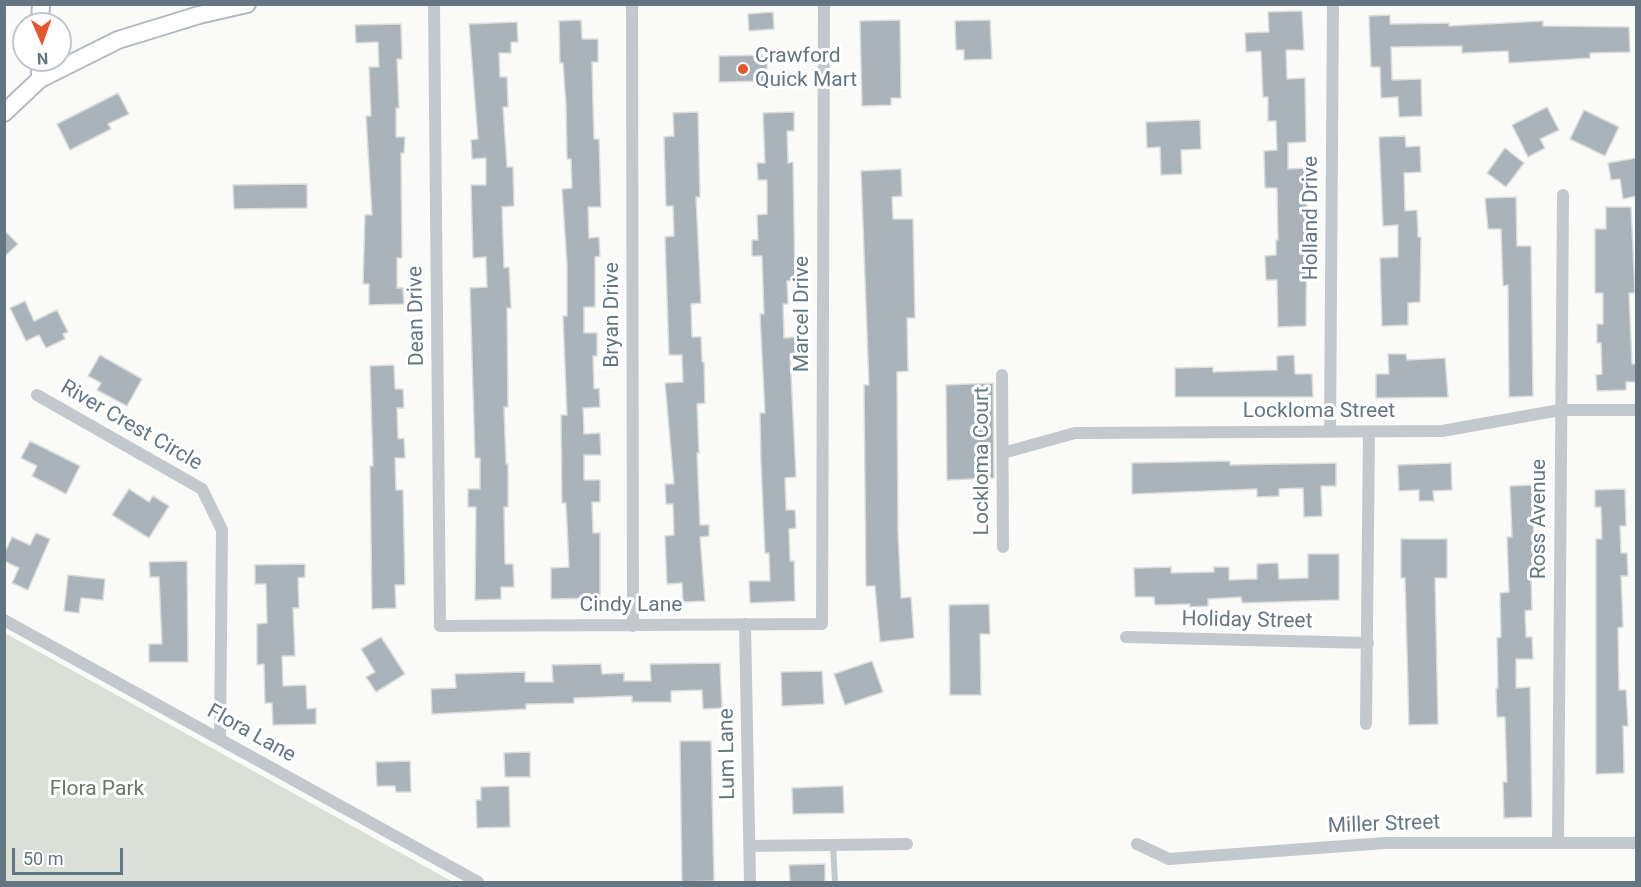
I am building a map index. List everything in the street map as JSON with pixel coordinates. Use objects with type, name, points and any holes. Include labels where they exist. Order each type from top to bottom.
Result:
[{"type":"street","points":[[4,113],[40,79],[118,40],[199,15],[247,4]]},
{"type":"street","name":"Dean Drive","points":[[434,4],[440,626]]},
{"type":"street","name":"Bryan Drive","points":[[632,4],[633,626]]},
{"type":"street","name":"Marcel Drive","points":[[822,624],[824,4]]},
{"type":"street","name":"Holland Drive","points":[[1330,431],[1333,4]]},
{"type":"street","points":[[40,72],[40,79]]},
{"type":"street","name":"Ross Avenue","points":[[1558,843],[1563,195]]},
{"type":"street","name":"Lockloma Court","points":[[1002,375],[1003,547]]},
{"type":"street","name":"River Crest Circle","points":[[37,395],[202,489],[213,508],[222,530],[220,739]]},
{"type":"street","name":"Lockloma Street","points":[[1003,453],[1075,433],[1442,431],[1560,410],[1636,410]]},
{"type":"street","points":[[1366,724],[1369,432]]},
{"type":"street","name":"Flora Lane","points":[[4,620],[478,882]]},
{"type":"street","name":"Lum Lane","points":[[745,624],[750,882]]},
{"type":"street","name":"Cindy Lane","points":[[440,626],[822,624]]},
{"type":"street","name":"Holiday Street","points":[[1126,637],[1368,643]]},
{"type":"street","name":"Miller Street","points":[[1137,844],[1169,859],[1385,843],[1636,843]]},
{"type":"street","points":[[749,846],[907,844]]},
{"type":"lane","points":[[833,845],[835,882]]},
{"type":"green space","name":"Flora Park","points":[[5,633],[453,882],[5,882]]},
{"type":"building","points":[[1302,11],[1304,50],[1286,50],[1287,79],[1305,78],[1306,142],[1288,143],[1288,169],[1307,168],[1306,326],[1278,327],[1277,280],[1266,280],[1265,256],[1276,255],[1276,240],[1278,240],[1277,188],[1265,188],[1264,151],[1277,150],[1276,121],[1268,121],[1268,97],[1263,97],[1261,51],[1246,52],[1245,33],[1269,32],[1268,12]]},
{"type":"building","name":"Crawford Quick Mart","points":[[773,12],[774,29],[749,31],[748,14]]},
{"type":"building","points":[[1390,15],[1390,24],[1449,23],[1449,26],[1543,21],[1543,26],[1629,27],[1630,52],[1590,53],[1590,58],[1509,63],[1508,51],[1462,53],[1462,46],[1391,47],[1392,80],[1421,79],[1422,116],[1399,117],[1398,97],[1381,98],[1380,67],[1371,67],[1369,16]]},
{"type":"building","points":[[581,20],[582,39],[598,39],[598,62],[592,62],[594,139],[599,139],[601,207],[588,207],[589,238],[599,237],[600,256],[595,257],[595,307],[584,307],[584,333],[597,333],[597,356],[593,356],[594,389],[599,388],[600,407],[583,408],[584,434],[600,433],[601,455],[584,455],[584,480],[600,480],[600,502],[592,502],[593,533],[600,533],[600,598],[551,599],[551,568],[569,567],[566,503],[562,503],[561,415],[567,415],[563,316],[567,316],[567,264],[562,189],[572,188],[571,159],[567,159],[566,105],[563,63],[560,63],[559,21]]},
{"type":"building","points":[[900,20],[901,98],[891,98],[891,105],[862,106],[860,21]]},
{"type":"building","points":[[990,20],[992,59],[964,60],[964,50],[956,50],[955,21]]},
{"type":"building","points":[[517,22],[518,42],[511,42],[511,53],[499,53],[500,77],[507,77],[508,107],[503,107],[507,167],[513,167],[514,206],[502,207],[504,268],[509,267],[511,308],[507,308],[508,407],[504,407],[506,464],[508,464],[508,507],[504,507],[505,564],[513,564],[514,587],[501,587],[501,599],[475,600],[476,507],[468,507],[468,489],[480,489],[480,458],[475,458],[470,288],[487,287],[486,257],[473,258],[471,185],[486,185],[486,158],[472,159],[471,140],[478,139],[469,24]]},
{"type":"building","points":[[401,24],[402,59],[397,59],[399,108],[396,108],[396,137],[405,137],[404,153],[401,153],[402,258],[397,258],[397,288],[403,288],[404,304],[369,305],[369,284],[363,284],[365,215],[372,215],[366,116],[371,116],[369,67],[379,67],[378,42],[356,43],[355,25]]},
{"type":"building","name":"Crawford Quick Mart","points":[[767,55],[767,81],[719,82],[719,56]]},
{"type":"building","points":[[118,93],[129,114],[108,124],[111,129],[70,150],[57,124]]},
{"type":"building","points":[[1547,107],[1559,130],[1540,139],[1545,148],[1528,157],[1512,125]]},
{"type":"building","points":[[1584,110],[1619,127],[1605,156],[1570,139]]},
{"type":"building","points":[[698,112],[700,197],[696,197],[701,303],[691,304],[692,337],[701,337],[702,362],[704,362],[705,403],[697,404],[699,453],[697,453],[700,525],[709,525],[709,536],[700,537],[705,601],[683,602],[682,583],[667,584],[665,536],[674,535],[673,504],[666,504],[665,484],[674,484],[665,383],[683,382],[682,355],[669,355],[665,237],[674,236],[673,206],[666,206],[664,137],[674,136],[673,113]]},
{"type":"building","points":[[794,112],[794,131],[787,131],[788,163],[793,162],[795,281],[787,281],[788,304],[783,304],[784,338],[795,337],[796,354],[790,354],[796,477],[785,478],[786,510],[795,510],[796,528],[789,529],[790,561],[794,561],[795,601],[750,603],[749,581],[770,581],[769,553],[765,553],[761,462],[760,413],[765,413],[760,314],[764,314],[762,256],[752,256],[752,240],[758,240],[757,215],[767,214],[767,180],[758,180],[757,163],[765,163],[763,113]]},
{"type":"building","points":[[1200,120],[1201,149],[1181,150],[1182,174],[1161,175],[1160,147],[1147,148],[1146,122]]},
{"type":"building","points":[[1405,136],[1406,147],[1420,146],[1421,172],[1404,173],[1405,211],[1417,210],[1418,237],[1421,237],[1420,302],[1408,303],[1408,325],[1382,326],[1380,258],[1398,257],[1398,225],[1383,226],[1379,137]]},
{"type":"building","points":[[1505,148],[1524,163],[1506,187],[1487,173]]},
{"type":"building","points":[[1636,158],[1636,196],[1623,199],[1620,179],[1611,180],[1608,163]]},
{"type":"building","points":[[901,169],[902,196],[892,197],[893,219],[913,219],[915,318],[907,318],[908,371],[897,372],[898,532],[901,598],[911,597],[914,638],[880,642],[875,586],[866,586],[864,385],[869,385],[861,171]]},
{"type":"building","points":[[307,184],[307,208],[234,209],[233,185]]},
{"type":"building","points":[[1516,197],[1517,246],[1531,246],[1533,396],[1509,397],[1508,285],[1503,286],[1501,229],[1488,229],[1485,198]]},
{"type":"building","points":[[1606,207],[1631,207],[1635,293],[1629,293],[1632,364],[1636,364],[1636,382],[1626,382],[1626,390],[1597,391],[1596,375],[1602,374],[1601,343],[1597,343],[1597,324],[1603,324],[1603,293],[1595,293],[1595,229],[1606,229]]},
{"type":"building","points":[[4,230],[18,244],[4,257]]},
{"type":"building","points":[[25,301],[34,321],[57,310],[68,332],[63,334],[65,339],[46,348],[39,335],[26,341],[10,308]]},
{"type":"building","points":[[1388,354],[1406,354],[1407,360],[1445,358],[1448,397],[1376,398],[1376,374],[1389,374]]},
{"type":"building","points":[[100,355],[142,379],[127,406],[97,390],[101,383],[88,376]]},
{"type":"building","points":[[1294,355],[1295,374],[1312,374],[1313,397],[1175,397],[1175,368],[1213,367],[1213,372],[1277,370],[1277,356]]},
{"type":"building","points":[[394,365],[395,389],[403,389],[404,408],[397,408],[398,439],[404,438],[405,458],[395,458],[396,490],[403,490],[405,585],[395,585],[396,608],[372,609],[370,466],[373,466],[370,366]]},
{"type":"building","points":[[993,383],[994,478],[947,480],[946,385]]},
{"type":"building","points":[[30,441],[80,466],[66,494],[32,476],[37,466],[21,458]]},
{"type":"building","points":[[1230,461],[1230,465],[1336,463],[1336,486],[1321,486],[1322,516],[1304,517],[1303,488],[1279,489],[1279,496],[1257,497],[1257,489],[1132,494],[1132,463]]},
{"type":"building","points":[[1451,463],[1452,490],[1433,491],[1434,501],[1419,501],[1419,490],[1399,491],[1398,465]]},
{"type":"building","points":[[1533,485],[1532,610],[1525,611],[1526,637],[1532,637],[1533,659],[1516,659],[1516,688],[1530,687],[1532,817],[1504,818],[1503,782],[1507,782],[1505,717],[1497,717],[1496,688],[1498,688],[1497,638],[1501,637],[1500,593],[1509,592],[1507,537],[1512,537],[1510,486]]},
{"type":"building","points":[[129,489],[149,502],[153,496],[169,506],[149,538],[112,515]]},
{"type":"building","points":[[1625,489],[1626,526],[1620,526],[1621,553],[1627,553],[1628,576],[1621,576],[1623,627],[1618,628],[1619,690],[1626,690],[1628,726],[1623,726],[1624,773],[1596,774],[1596,539],[1602,539],[1601,507],[1595,507],[1595,490]]},
{"type":"building","points":[[36,533],[50,539],[28,590],[12,583],[19,568],[4,561],[4,554],[12,537],[30,545]]},
{"type":"building","points":[[1401,539],[1447,539],[1447,578],[1435,578],[1438,724],[1409,725],[1405,578],[1401,578]]},
{"type":"building","points":[[1308,554],[1339,554],[1339,600],[1242,603],[1241,597],[1208,599],[1208,606],[1190,607],[1190,604],[1155,605],[1154,597],[1135,597],[1134,568],[1171,567],[1171,573],[1214,572],[1214,567],[1229,567],[1229,580],[1257,579],[1257,564],[1278,563],[1279,579],[1308,578]]},
{"type":"building","points":[[187,561],[188,662],[149,662],[149,644],[162,644],[159,577],[150,577],[149,562]]},
{"type":"building","points":[[305,564],[305,577],[298,578],[299,608],[293,608],[295,656],[282,656],[283,686],[306,685],[307,709],[316,708],[316,724],[273,725],[272,703],[265,703],[264,664],[257,665],[257,624],[267,623],[266,584],[255,584],[255,565]]},
{"type":"building","points":[[68,575],[105,579],[103,600],[81,598],[79,613],[64,611]]},
{"type":"building","points":[[989,604],[990,634],[980,634],[981,695],[950,695],[949,605]]},
{"type":"building","points":[[381,637],[405,674],[376,692],[366,677],[375,672],[361,649]]},
{"type":"building","points":[[872,661],[883,692],[845,705],[834,674]]},
{"type":"building","points":[[720,663],[722,708],[703,709],[702,690],[671,691],[671,702],[632,702],[632,696],[574,698],[574,703],[526,704],[526,709],[432,714],[431,689],[456,688],[455,674],[525,672],[525,682],[553,682],[552,665],[601,664],[602,674],[624,673],[624,681],[651,681],[650,664]]},
{"type":"building","points":[[822,671],[824,704],[782,706],[781,672]]},
{"type":"building","points":[[680,741],[711,741],[714,881],[682,882]]},
{"type":"building","points":[[530,752],[530,777],[505,777],[504,753]]},
{"type":"building","points":[[410,761],[411,792],[396,792],[395,786],[377,786],[376,762]]},
{"type":"building","points":[[509,786],[510,827],[477,828],[476,800],[481,800],[481,787]]},
{"type":"building","points":[[843,786],[844,813],[793,814],[792,788]]},
{"type":"building","points":[[825,864],[825,882],[790,882],[789,865]]},
{"type":"place","name":"Crawford Quick Mart","points":[[743,69]]}]
